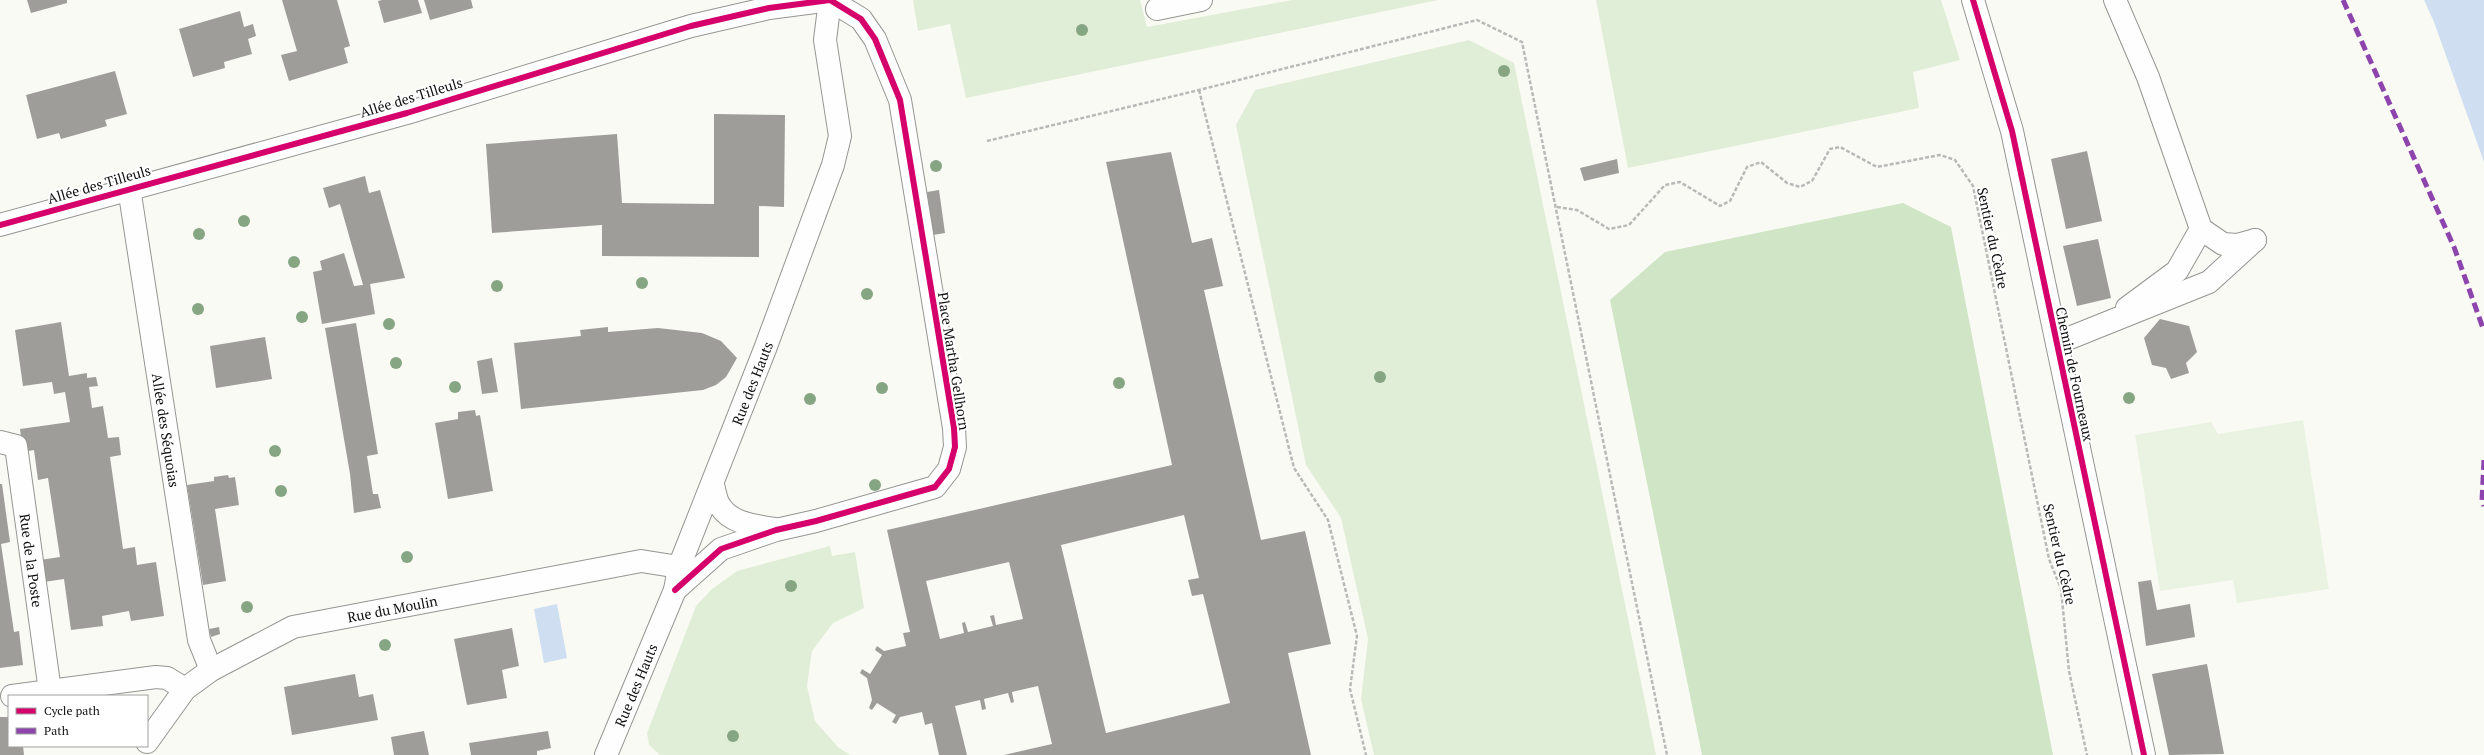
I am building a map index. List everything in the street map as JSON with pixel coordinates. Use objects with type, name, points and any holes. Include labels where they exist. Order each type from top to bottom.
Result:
[{"type":"street","name":"Allée des Tilleuls","points":[[0,225],[129,188],[407,113],[691,26],[769,8],[830,0]]},
{"type":"street","name":"Rue des Hauts","points":[[609,753],[675,590],[679,567],[713,485],[805,242],[835,158],[840,136],[825,40],[830,0]]},
{"type":"street","name":"Place Martha Gellhorn","points":[[675,590],[721,549],[776,530],[823,519],[935,487],[949,469],[954,447],[954,428],[900,100],[875,39],[861,19],[830,0]]},
{"type":"street","points":[[1157,9],[1201,0]]},
{"type":"street","name":"Chemin de Fourneaux","points":[[1973,0],[2012,131],[2144,755]]},
{"type":"street","points":[[2057,343],[2209,282],[2255,240],[2237,245],[2223,244],[2200,229],[2148,78],[2115,0]]},
{"type":"street","name":"Allée des Séquoias","points":[[129,188],[199,640],[211,670]]},
{"type":"street","points":[[2111,321],[2176,271],[2200,229]]},
{"type":"street","name":"Rue de la Poste","points":[[0,442],[16,446],[50,691]]},
{"type":"street","points":[[713,485],[720,506],[732,517],[747,524],[776,530]]},
{"type":"street","name":"Rue du Moulin","points":[[148,741],[185,689],[211,670],[293,627],[641,561],[679,567]]},
{"type":"street","points":[[20,695],[156,677],[167,678],[185,689]]},
{"type":"path","points":[[987,141],[1199,90],[1477,20],[1522,42],[1557,207],[1667,755]]},
{"type":"path","points":[[1199,90],[1294,468],[1328,520],[1357,636],[1350,689],[1366,755]]},
{"type":"green space","points":[[913,0],[1140,0],[1147,27],[1292,0],[1438,0],[966,98],[950,24],[918,31]]},
{"type":"green space","points":[[1596,0],[1941,0],[1960,60],[1913,72],[1919,108],[1628,168]]},
{"type":"green space","points":[[1469,40],[1514,63],[1656,755],[1374,755],[1361,699],[1368,639],[1341,518],[1306,465],[1236,125],[1255,90]]},
{"type":"green space","points":[[1903,203],[1951,227],[2053,755],[1702,755],[1610,300],[1665,252]]},
{"type":"green space","points":[[2303,420],[2329,589],[2237,603],[2233,580],[2160,591],[2135,435],[2211,422],[2218,434]]},
{"type":"green space","points":[[830,546],[832,556],[855,552],[864,608],[833,623],[812,651],[807,686],[815,721],[838,747],[850,755],[660,755],[649,745],[647,733],[696,606],[712,589],[737,571]]},
{"type":"water","points":[[2424,0],[2484,0],[2484,162],[2434,22]]},
{"type":"water","points":[[557,604],[567,658],[544,663],[534,609]]},
{"type":"building","points":[[27,0],[67,0],[67,3],[31,13]]},
{"type":"building","points":[[282,0],[337,0],[350,46],[344,48],[348,63],[289,81],[281,55],[297,51]]},
{"type":"building","points":[[418,0],[422,13],[384,23],[378,1]]},
{"type":"building","points":[[424,0],[471,0],[473,8],[430,20]]},
{"type":"building","points":[[240,11],[244,27],[253,24],[256,36],[248,39],[252,54],[224,62],[225,68],[193,77],[179,29]]},
{"type":"building","points":[[115,71],[127,114],[105,120],[107,126],[61,139],[59,133],[37,139],[26,95]]},
{"type":"building","points":[[714,114],[785,115],[784,207],[759,206],[759,257],[602,256],[602,225],[492,233],[486,144],[617,134],[622,203],[714,204]]},
{"type":"building","points":[[2087,151],[2102,221],[2066,229],[2051,159]]},
{"type":"building","points":[[1171,152],[1192,243],[1212,238],[1223,286],[1204,290],[1261,540],[1305,531],[1331,644],[1288,653],[1311,755],[1004,755],[1052,744],[1038,686],[1012,692],[1014,702],[1011,703],[1008,693],[984,699],[986,709],[982,710],[980,700],[955,706],[967,755],[939,755],[932,723],[925,725],[922,712],[900,717],[896,724],[892,722],[896,715],[877,703],[872,710],[869,708],[872,700],[867,678],[860,673],[862,669],[870,674],[882,655],[875,650],[877,646],[884,651],[906,646],[903,633],[910,632],[887,530],[1172,465],[1106,162]],"holes":[[[1184,515],[1199,578],[1188,580],[1192,596],[1203,594],[1230,703],[1106,733],[1061,545]],[[1009,562],[1023,619],[996,625],[994,615],[990,616],[993,626],[968,632],[965,622],[962,623],[964,633],[940,639],[926,581]]]},
{"type":"building","points":[[1617,159],[1619,173],[1584,181],[1580,168]]},
{"type":"building","points":[[365,176],[369,193],[380,190],[405,278],[370,284],[375,314],[322,324],[313,272],[322,270],[320,261],[344,253],[354,286],[363,285],[340,204],[329,208],[323,188]]},
{"type":"building","points":[[939,190],[945,233],[933,235],[927,192]]},
{"type":"building","points":[[2098,239],[2111,298],[2077,306],[2063,246]]},
{"type":"building","points":[[2160,319],[2189,326],[2197,352],[2186,363],[2189,373],[2171,379],[2166,368],[2152,365],[2144,338]]},
{"type":"building","points":[[61,322],[69,376],[87,373],[87,378],[96,377],[98,386],[89,387],[92,408],[103,406],[108,438],[119,437],[121,455],[110,457],[123,549],[135,547],[137,565],[156,562],[164,616],[131,621],[129,611],[102,616],[103,626],[71,630],[64,579],[44,582],[40,560],[60,557],[48,478],[38,480],[34,450],[23,452],[20,429],[70,422],[65,392],[54,394],[52,382],[23,386],[15,330]]},
{"type":"building","points":[[356,323],[378,454],[367,456],[373,494],[378,494],[381,508],[354,513],[350,474],[325,328]]},
{"type":"building","points":[[608,327],[608,332],[658,328],[702,333],[721,341],[737,358],[726,377],[716,385],[703,390],[521,409],[514,343],[581,336],[580,330]]},
{"type":"building","points":[[265,337],[272,379],[216,388],[210,346]]},
{"type":"building","points":[[492,358],[498,392],[482,394],[477,361]]},
{"type":"building","points":[[475,410],[476,416],[480,415],[493,491],[448,499],[435,423],[458,419],[458,412]]},
{"type":"building","points":[[228,475],[229,478],[235,477],[239,505],[215,509],[226,581],[203,585],[187,485],[214,481],[214,477]]},
{"type":"building","points":[[0,484],[2,484],[10,542],[1,544],[14,632],[19,631],[23,665],[0,668]]},
{"type":"building","points":[[2151,580],[2157,610],[2190,604],[2195,637],[2146,646],[2138,582]]},
{"type":"building","points":[[219,627],[220,634],[211,637],[209,629]]},
{"type":"building","points":[[512,628],[519,666],[502,670],[507,698],[467,705],[454,639]]},
{"type":"building","points":[[2207,664],[2224,754],[2169,755],[2152,674]]},
{"type":"building","points":[[355,674],[359,697],[373,694],[378,720],[292,735],[284,687]]},
{"type":"building","points":[[0,717],[8,717],[8,747],[23,747],[24,755],[0,755]]},
{"type":"building","points":[[424,731],[429,755],[394,755],[391,737]]},
{"type":"building","points":[[548,731],[551,748],[537,751],[537,755],[471,755],[469,743]]},
{"type":"marked path","points":[[2343,0],[2454,247],[2484,331]]},
{"type":"marked path","points":[[2484,460],[2482,501],[2484,506]]},
{"type":"cycle path","points":[[0,225],[407,113],[691,26],[769,8],[830,0]]},
{"type":"cycle path","points":[[675,590],[721,549],[776,530],[816,521],[935,487],[949,469],[955,447],[954,428],[900,100],[875,39],[861,19],[830,0]]},
{"type":"cycle path","points":[[1973,0],[2012,131],[2144,755]]}]
